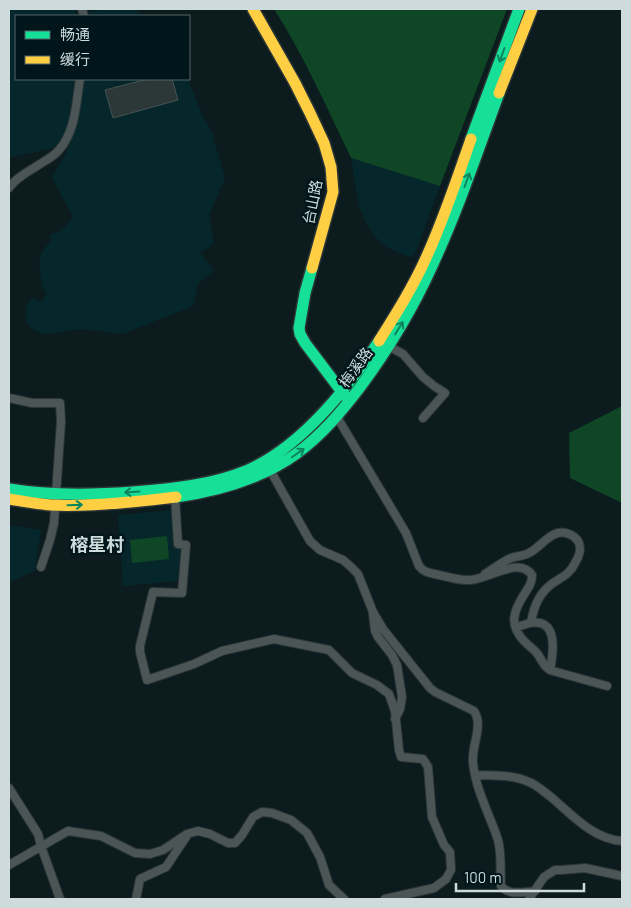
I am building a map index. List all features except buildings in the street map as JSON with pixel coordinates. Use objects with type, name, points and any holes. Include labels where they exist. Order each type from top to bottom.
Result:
[{"type":"main road","name":"台山路","points":[[253,9],[308,108],[326,149],[332,170],[333,192],[305,293],[299,328],[305,344],[349,401]]},
{"type":"main road","name":"梅溪路","points":[[9,489],[55,500],[167,489],[201,483],[225,478],[261,463],[300,436],[341,391],[372,352],[410,290],[444,214],[519,9]]},
{"type":"main road","name":"梅溪路","points":[[9,499],[118,503],[175,498],[232,485],[270,470],[310,444],[349,401],[388,346],[427,277],[450,226],[497,97],[532,9]]},
{"type":"street","points":[[9,188],[15,180],[53,156],[64,143],[74,115],[80,80]]},
{"type":"street","points":[[388,346],[403,354],[423,377],[445,393],[423,418]]},
{"type":"street","points":[[9,398],[32,403],[60,403],[61,422],[52,531],[41,567]]},
{"type":"street","points":[[336,417],[406,532],[422,569],[430,573],[466,580],[478,579],[512,568],[522,568],[530,573],[532,576],[531,584],[514,613],[514,624],[524,641],[536,652],[543,664],[550,670],[607,686]]},
{"type":"street","points":[[270,470],[310,541],[320,550],[342,560],[358,574],[373,612],[383,629],[430,688],[474,711],[478,716],[473,764],[482,800],[498,841],[501,886],[509,892],[535,891]]},
{"type":"street","points":[[175,498],[178,544],[186,546],[182,593],[154,592],[140,646],[147,680],[194,664],[222,651],[274,639],[329,650],[352,673],[377,685],[389,694],[395,711],[401,757],[423,758],[428,767],[432,817],[444,845],[450,852],[451,870],[446,879],[434,888],[385,899]]},
{"type":"street","points":[[478,579],[508,559],[530,553],[552,536],[563,533],[573,536],[578,540],[579,556],[577,561],[571,571],[554,582],[541,594],[535,606],[531,622]]},
{"type":"street","points":[[373,612],[375,631],[392,654],[397,665],[402,697],[400,709],[395,719]]},
{"type":"street","points":[[516,628],[531,622],[543,624],[550,629],[552,640],[550,670]]},
{"type":"street","points":[[475,776],[515,777],[530,782],[588,828],[608,839],[622,841]]},
{"type":"street","points":[[9,788],[38,834],[60,899]]},
{"type":"street","points":[[9,865],[68,831],[101,836],[135,853],[150,854],[163,850],[187,834],[198,831],[210,834],[228,843],[235,843],[253,817],[262,812],[272,813],[291,820],[307,833],[320,857],[329,885],[344,899]]},
{"type":"street","points":[[136,899],[140,879],[166,867],[187,834]]},
{"type":"street","points":[[528,899],[544,877],[554,870],[586,868],[622,876]]},
{"type":"shaded area","points":[[9,9],[75,9],[76,15],[15,15],[15,80],[76,80],[72,113],[69,125],[61,141],[52,148],[9,158]]},
{"type":"shaded area","points":[[105,9],[135,9],[141,15],[89,15],[88,12]]},
{"type":"shaded area","points":[[85,80],[188,80],[202,115],[212,132],[225,178],[209,215],[214,243],[200,253],[213,269],[198,284],[193,306],[125,333],[82,329],[42,334],[27,323],[25,315],[27,305],[33,297],[41,302],[47,294],[42,287],[39,264],[41,254],[51,240],[49,235],[61,231],[73,217],[52,178],[65,155],[73,134]]},
{"type":"shaded area","points":[[351,158],[440,186],[412,258],[381,243],[365,221],[359,206]]},
{"type":"shaded area","points":[[172,510],[175,547],[183,549],[177,581],[123,586],[118,515]]},
{"type":"shaded area","points":[[9,525],[41,530],[35,570],[9,583]]},
{"type":"green space","points":[[274,9],[507,9],[440,186],[351,158],[305,64]]},
{"type":"green space","points":[[622,406],[622,503],[570,478],[569,433]]},
{"type":"green space","points":[[167,536],[169,559],[132,563],[130,540]]},
{"type":"traffic: fast","points":[[471,139],[519,9]]},
{"type":"traffic: fast","points":[[176,497],[239,483],[283,463],[314,439],[361,386],[391,342],[425,282],[459,202],[499,93]]},
{"type":"traffic: fast","points":[[312,268],[305,293],[299,328],[300,334],[345,396]]},
{"type":"traffic: fast","points":[[9,489],[71,494],[133,492],[206,483],[248,470],[268,460],[305,431],[338,397],[379,341]]},
{"type":"traffic: slow","points":[[253,9],[310,113],[324,143],[331,167],[333,192],[312,268]]},
{"type":"traffic: slow","points":[[499,93],[532,9]]},
{"type":"traffic: slow","points":[[379,341],[410,290],[433,243],[471,139]]},
{"type":"traffic: slow","points":[[9,499],[51,505],[98,505],[176,497]]},
{"type":"district","name":"榕星村","points":[[97,544]]}]
